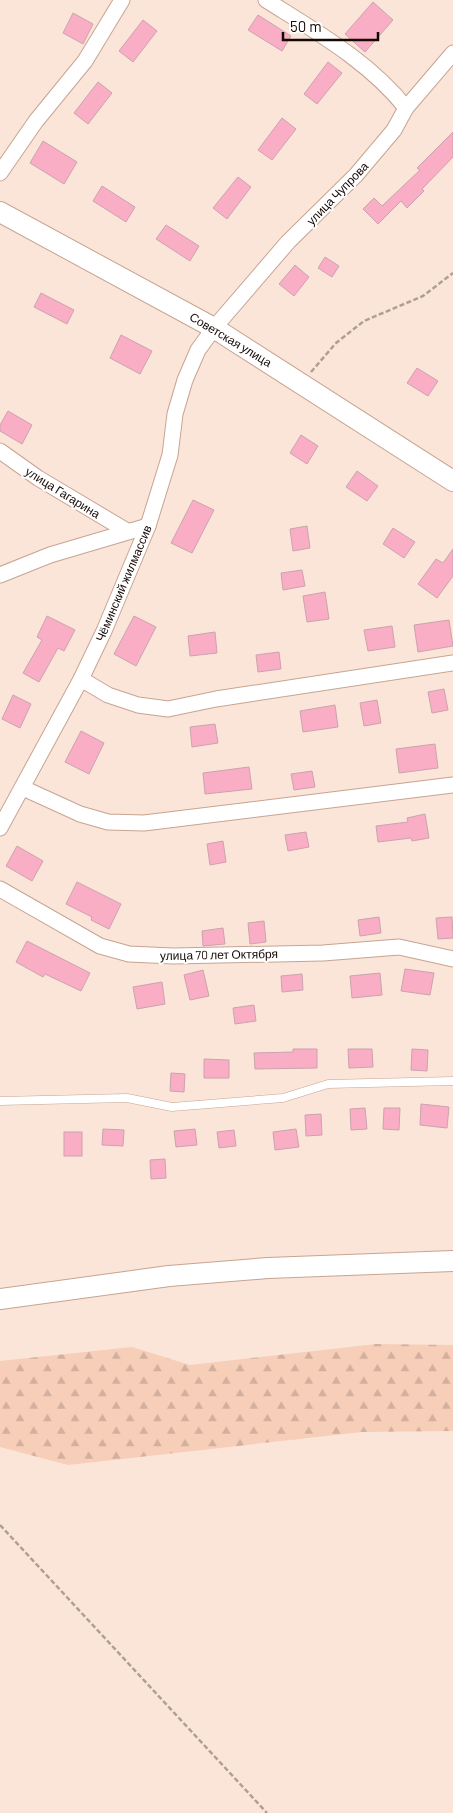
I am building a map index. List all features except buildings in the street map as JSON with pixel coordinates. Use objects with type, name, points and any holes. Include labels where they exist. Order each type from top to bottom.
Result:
[{"type":"main road","name":"Советская улица","points":[[0,212],[214,328],[453,481]]},
{"type":"main road","points":[[0,1299],[169,1276],[268,1268],[453,1261]]},
{"type":"street","points":[[0,173],[36,121],[85,61],[122,0]]},
{"type":"street","points":[[266,0],[342,48],[396,95],[406,108]]},
{"type":"street","name":"улица Чупрова","points":[[214,328],[288,242],[356,175],[394,130],[406,108],[453,53]]},
{"type":"street","name":"Чёминский жилмассив","points":[[0,828],[81,679],[148,526],[170,455],[174,414],[185,380],[198,350],[214,328]]},
{"type":"street","name":"улица Гагарина","points":[[0,451],[38,478],[127,531]]},
{"type":"street","points":[[0,575],[50,555],[148,526]]},
{"type":"street","points":[[81,679],[108,695],[138,705],[168,709],[216,699],[453,663]]},
{"type":"street","points":[[23,788],[80,814],[108,822],[144,823],[453,785]]},
{"type":"street","name":"улица 70 лет Октября","points":[[0,889],[100,946],[129,954],[173,956],[323,953],[400,947],[453,959]]},
{"type":"lane","points":[[0,1101],[127,1098],[172,1107],[283,1098],[328,1084],[453,1081]]},
{"type":"path","points":[[302,383],[336,342],[364,321],[423,296],[453,273]]},
{"type":"path","points":[[0,1525],[267,1813]]},
{"type":"green space","points":[[376,1344],[453,1345],[453,1431],[362,1432],[68,1465],[0,1447],[0,1361],[132,1347],[190,1365]]}]
